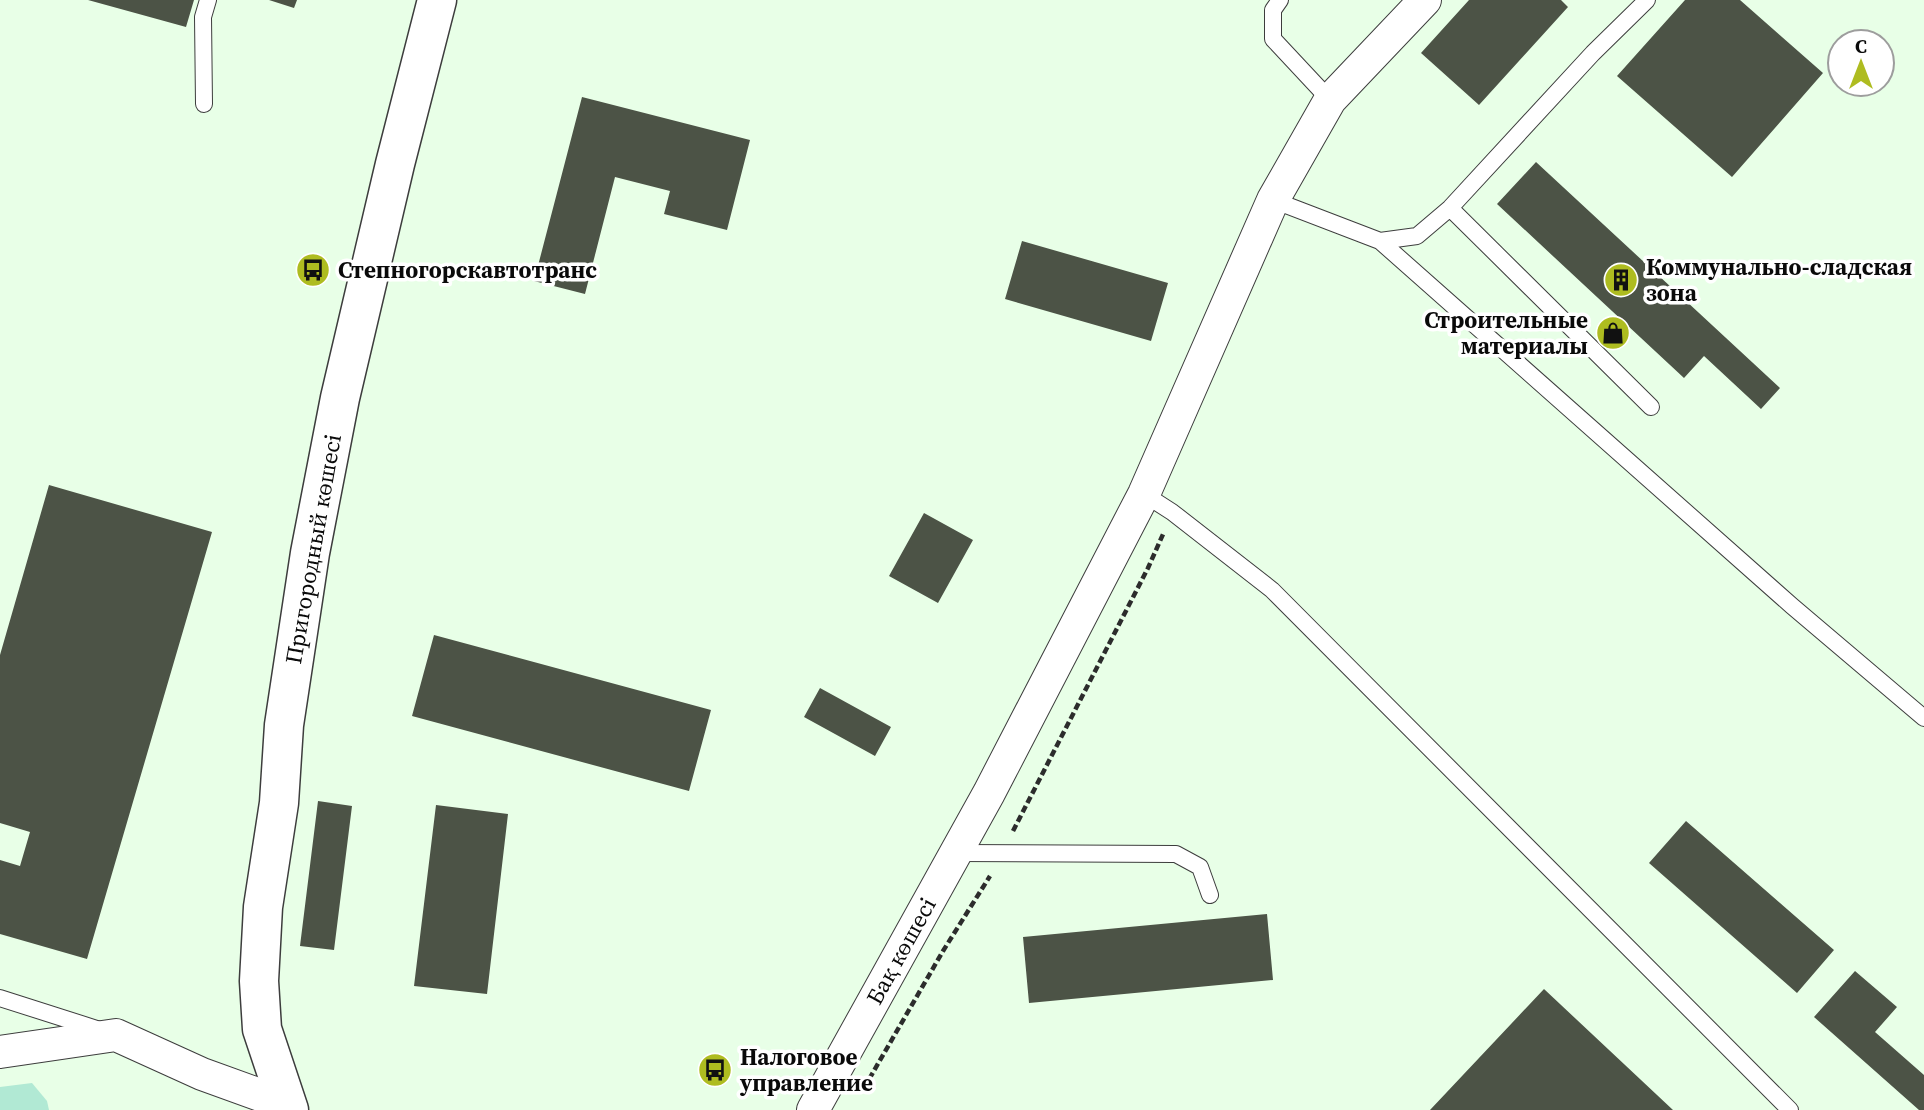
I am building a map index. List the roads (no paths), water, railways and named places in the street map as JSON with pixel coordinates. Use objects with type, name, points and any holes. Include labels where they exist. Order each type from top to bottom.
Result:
[{"type":"street","name":"Пригородный көшесі","points":[[287,1107],[262,1029],[259,981],[263,907],[279,803],[284,725],[310,553],[340,398],[437,0]]},
{"type":"street","name":"Бақ көшесі","points":[[813,1110],[989,793],[1144,494],[1273,200],[1329,100],[1425,0]]},
{"type":"street","points":[[0,1052],[116,1035],[202,1074],[287,1107]]},
{"type":"lane","points":[[204,104],[203,17],[208,0]]},
{"type":"lane","points":[[1280,0],[1273,10],[1273,39],[1329,100]]},
{"type":"lane","points":[[1380,240],[1417,236],[1450,208],[1593,53],[1647,0]]},
{"type":"lane","points":[[1273,200],[1380,240],[1792,606],[1924,718]]},
{"type":"lane","points":[[1450,208],[1651,407]]},
{"type":"lane","points":[[1144,494],[1172,512],[1272,590],[1790,1110]]},
{"type":"lane","points":[[956,853],[1176,854],[1200,867],[1210,895]]},
{"type":"lane","points":[[0,998],[116,1035]]},
{"type":"place","name":"Степногорскавтотранс","points":[[313,270]]},
{"type":"place","name":"Коммунально-сладская зона","points":[[1621,280]]},
{"type":"place","name":"Строительные материалы","points":[[1613,333]]},
{"type":"place","name":"Налоговое управление","points":[[715,1070]]}]
